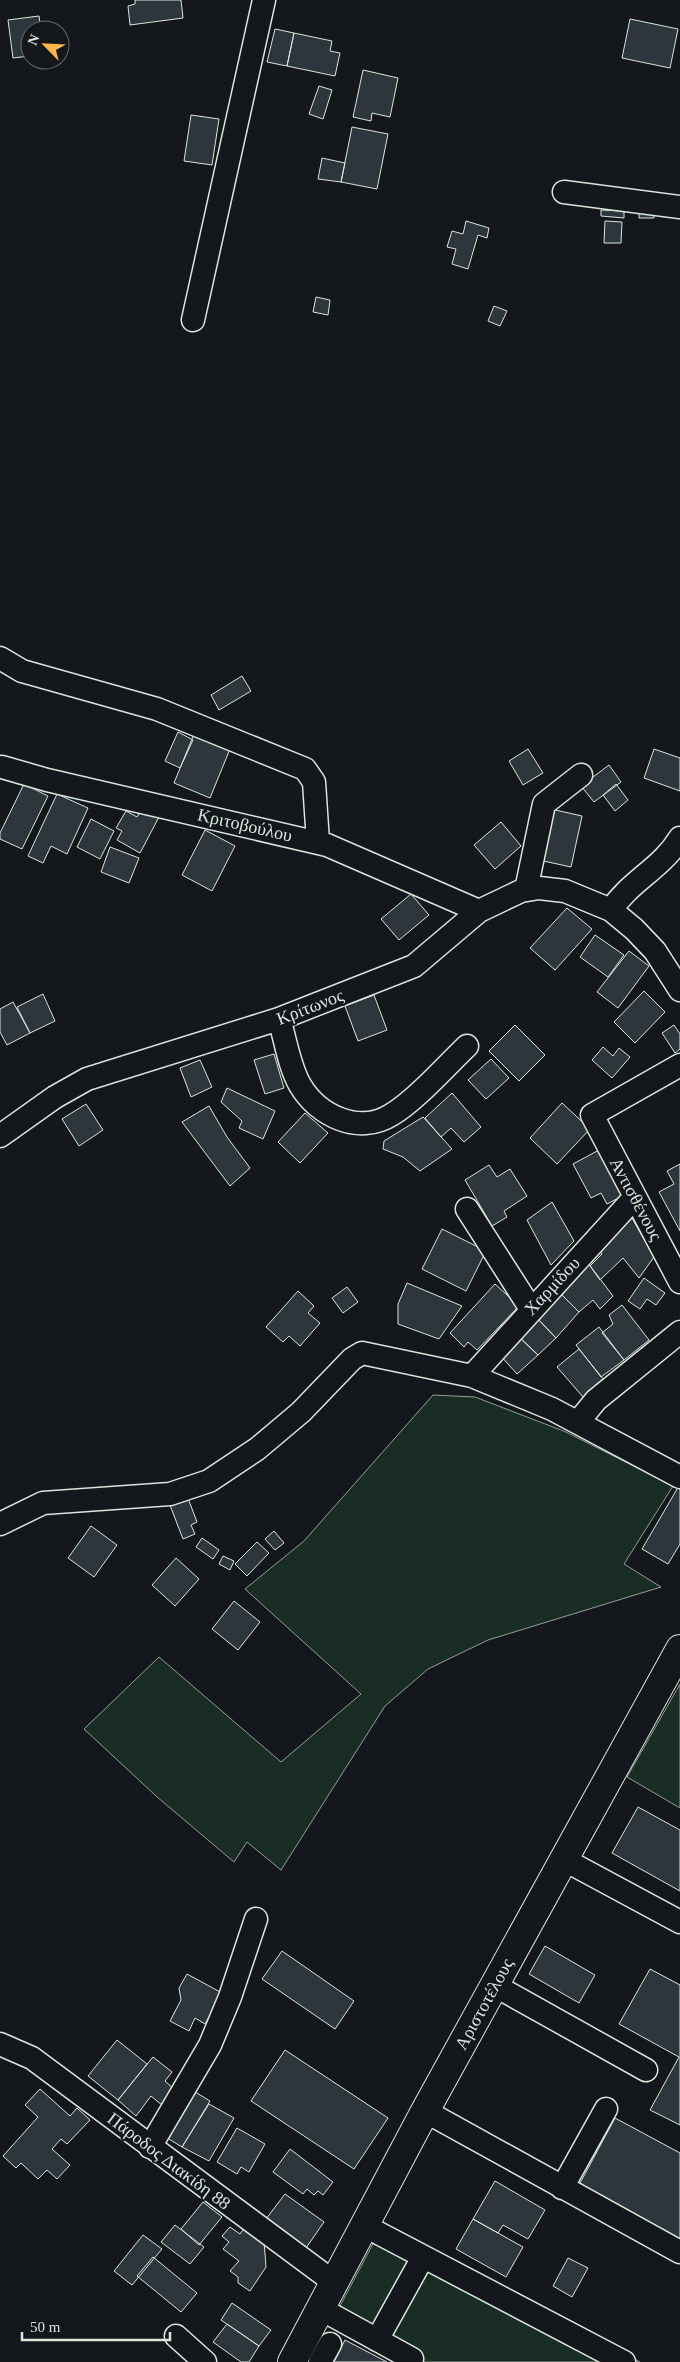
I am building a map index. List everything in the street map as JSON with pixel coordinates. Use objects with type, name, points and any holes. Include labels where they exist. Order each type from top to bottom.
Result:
[{"type":"main road","name":"Αριστοτέλους","points":[[292,2362],[425,2111],[680,1649]]},
{"type":"street","points":[[192,320],[264,0]]},
{"type":"street","points":[[564,192],[680,207]]},
{"type":"street","points":[[0,658],[22,672],[98,691],[180,718],[305,769],[314,782],[318,842]]},
{"type":"street","name":"Κριτοβούλου","points":[[2,767],[47,780],[318,842],[357,857],[478,911]]},
{"type":"street","points":[[526,890],[544,804],[581,776]]},
{"type":"street","points":[[611,910],[624,892],[662,862],[680,838]]},
{"type":"street","name":"Κρίτωνος","points":[[0,1136],[55,1096],[87,1079],[280,1019],[418,965],[478,911],[502,898],[526,890],[565,891],[611,910],[634,929],[655,952],[680,990]]},
{"type":"street","points":[[280,1019],[295,1074],[306,1094],[331,1114],[356,1124],[372,1123],[391,1115],[467,1046]]},
{"type":"street","name":"Αντισθένους","points":[[680,1065],[592,1116],[680,1282]]},
{"type":"street","name":"Χαρμίδου","points":[[472,1376],[634,1197]]},
{"type":"street","points":[[467,1209],[531,1309]]},
{"type":"street","points":[[578,1422],[596,1400],[680,1332]]},
{"type":"street","points":[[0,1524],[43,1503],[170,1494],[209,1480],[230,1469],[272,1437],[301,1412],[352,1359],[362,1353],[472,1376],[578,1422],[680,1477]]},
{"type":"street","points":[[563,1859],[680,1922]]},
{"type":"street","points":[[150,2147],[210,2046],[230,1997],[256,1919]]},
{"type":"street","points":[[494,1985],[646,2070]]},
{"type":"street","name":"Πάροδος Διακίδη 88","points":[[0,2044],[32,2058],[335,2283]]},
{"type":"street","points":[[562,2188],[606,2109]]},
{"type":"street","points":[[425,2111],[680,2252]]},
{"type":"street","points":[[365,2226],[624,2362]]},
{"type":"street","points":[[377,2340],[423,2257]]},
{"type":"street","points":[[321,2309],[412,2359]]},
{"type":"street","points":[[176,2336],[205,2362]]},
{"type":"green space","points":[[433,1395],[475,1397],[566,1432],[673,1486],[624,1564],[661,1587],[488,1640],[428,1669],[385,1706],[281,1870],[247,1842],[234,1862],[156,1796],[84,1729],[159,1657],[281,1762],[361,1694],[245,1589],[304,1541]]},
{"type":"green space","points":[[680,1684],[680,1808],[627,1777]]},
{"type":"green space","points":[[384,2223],[640,2362],[397,2362],[330,2325]]},
{"type":"building","points":[[135,0],[181,0],[183,18],[130,25],[128,6],[135,4]]},
{"type":"building","points":[[39,16],[40,20],[20,20],[20,57],[13,58],[8,20]]},
{"type":"building","points":[[630,19],[678,29],[670,68],[622,58]]},
{"type":"building","points":[[275,29],[294,33],[287,66],[267,62]]},
{"type":"building","points":[[294,33],[332,41],[330,51],[340,53],[335,76],[287,66]]},
{"type":"building","points":[[363,70],[398,78],[390,117],[372,113],[371,121],[353,117]]},
{"type":"building","points":[[319,86],[332,90],[323,119],[309,114]]},
{"type":"building","points":[[191,115],[219,119],[212,165],[184,161]]},
{"type":"building","points":[[352,127],[388,134],[377,189],[341,182]]},
{"type":"building","points":[[322,158],[345,163],[341,182],[318,179]]},
{"type":"building","points":[[654,208],[654,218],[639,218],[639,209]]},
{"type":"building","points":[[601,210],[624,211],[624,218],[601,216]]},
{"type":"building","points":[[466,221],[489,228],[487,238],[478,235],[468,269],[452,264],[456,249],[447,247],[452,231],[463,234]]},
{"type":"building","points":[[605,221],[622,222],[621,243],[604,243]]},
{"type":"building","points":[[316,297],[330,300],[328,315],[313,312]]},
{"type":"building","points":[[494,306],[507,311],[500,326],[488,321]]},
{"type":"building","points":[[242,676],[251,691],[219,710],[211,695]]},
{"type":"building","points":[[178,732],[193,740],[180,768],[165,761]]},
{"type":"building","points":[[194,734],[230,749],[210,798],[174,783]]},
{"type":"building","points":[[528,749],[543,773],[523,785],[509,761]]},
{"type":"building","points":[[654,749],[680,758],[680,791],[644,778]]},
{"type":"building","points":[[609,765],[621,782],[594,802],[581,786]]},
{"type":"building","points":[[24,784],[48,796],[22,849],[0,839],[0,833]]},
{"type":"building","points":[[616,784],[628,800],[615,811],[603,795]]},
{"type":"building","points":[[57,794],[88,808],[67,854],[51,846],[43,863],[28,856]]},
{"type":"building","points":[[142,808],[159,817],[140,853],[117,840],[122,831],[116,828],[126,811],[137,817]]},
{"type":"building","points":[[551,809],[582,816],[571,867],[539,860]]},
{"type":"building","points":[[91,819],[114,831],[100,859],[77,847]]},
{"type":"building","points":[[501,822],[521,846],[495,869],[474,845]]},
{"type":"building","points":[[205,830],[235,846],[212,891],[182,875]]},
{"type":"building","points":[[110,847],[139,858],[129,883],[101,872]]},
{"type":"building","points":[[411,894],[429,915],[399,940],[381,919]]},
{"type":"building","points":[[567,908],[592,929],[555,970],[530,948]]},
{"type":"building","points":[[595,935],[624,955],[608,977],[580,957]]},
{"type":"building","points":[[629,951],[649,966],[618,1008],[597,992]]},
{"type":"building","points":[[644,991],[665,1012],[635,1043],[614,1022]]},
{"type":"building","points":[[43,994],[55,1021],[30,1033],[17,1007]]},
{"type":"building","points":[[374,995],[387,1030],[358,1041],[345,1006]]},
{"type":"building","points":[[13,1002],[30,1033],[7,1045],[0,1032],[0,1009]]},
{"type":"building","points":[[515,1025],[545,1055],[519,1081],[489,1051]]},
{"type":"building","points":[[674,1025],[680,1034],[680,1049],[675,1053],[662,1033]]},
{"type":"building","points":[[603,1047],[613,1056],[619,1048],[630,1057],[612,1078],[592,1060]]},
{"type":"building","points":[[274,1054],[284,1088],[265,1094],[254,1060]]},
{"type":"building","points":[[491,1059],[509,1078],[486,1099],[468,1080]]},
{"type":"building","points":[[200,1060],[212,1087],[191,1097],[180,1068]]},
{"type":"building","points":[[227,1088],[275,1111],[263,1139],[239,1128],[242,1121],[221,1102]]},
{"type":"building","points":[[452,1093],[481,1127],[464,1142],[451,1128],[441,1137],[425,1118]]},
{"type":"building","points":[[562,1103],[590,1129],[557,1164],[530,1138]]},
{"type":"building","points":[[86,1104],[103,1130],[79,1146],[62,1119]]},
{"type":"building","points":[[209,1106],[227,1137],[250,1168],[230,1186],[182,1122]]},
{"type":"building","points":[[305,1113],[328,1133],[300,1163],[278,1142]]},
{"type":"building","points":[[423,1117],[452,1149],[420,1171],[403,1157],[383,1149],[384,1141]]},
{"type":"building","points":[[599,1150],[624,1195],[607,1204],[601,1193],[591,1198],[573,1164]]},
{"type":"building","points":[[680,1164],[680,1231],[659,1192],[674,1184],[667,1171]]},
{"type":"building","points":[[489,1165],[497,1177],[510,1169],[527,1196],[504,1211],[507,1217],[492,1226],[465,1180]]},
{"type":"building","points":[[552,1202],[574,1241],[551,1265],[527,1220]]},
{"type":"building","points":[[628,1211],[654,1257],[639,1278],[623,1258],[600,1280],[590,1266],[602,1254],[595,1245]]},
{"type":"building","points":[[442,1229],[486,1251],[466,1291],[422,1269]]},
{"type":"building","points":[[585,1259],[613,1296],[600,1309],[593,1300],[579,1312],[561,1294]]},
{"type":"building","points":[[644,1278],[665,1293],[656,1305],[647,1299],[640,1309],[628,1301]]},
{"type":"building","points":[[407,1283],[462,1306],[439,1339],[398,1324],[398,1304]]},
{"type":"building","points":[[495,1284],[519,1306],[477,1350],[468,1342],[464,1347],[450,1333]]},
{"type":"building","points":[[347,1287],[358,1302],[343,1313],[332,1298]]},
{"type":"building","points":[[298,1291],[314,1306],[308,1313],[320,1323],[300,1346],[289,1336],[283,1342],[266,1327]]},
{"type":"building","points":[[561,1294],[579,1312],[556,1338],[537,1318]]},
{"type":"building","points":[[622,1305],[649,1340],[624,1360],[602,1333],[613,1324],[609,1315]]},
{"type":"building","points":[[537,1318],[556,1338],[538,1355],[518,1336]]},
{"type":"building","points":[[599,1327],[624,1360],[601,1377],[576,1345]]},
{"type":"building","points":[[518,1336],[538,1355],[517,1374],[499,1354]]},
{"type":"building","points":[[579,1349],[604,1380],[583,1397],[557,1367]]},
{"type":"building","points":[[680,1484],[680,1544],[668,1564],[642,1549]]},
{"type":"building","points":[[186,1493],[197,1522],[191,1525],[195,1534],[183,1539],[168,1500]]},
{"type":"building","points":[[91,1526],[117,1545],[94,1577],[68,1558]]},
{"type":"building","points":[[274,1531],[284,1543],[275,1550],[265,1539]]},
{"type":"building","points":[[202,1538],[219,1550],[213,1559],[196,1547]]},
{"type":"building","points":[[257,1542],[269,1553],[247,1576],[235,1564]]},
{"type":"building","points":[[223,1556],[234,1561],[230,1570],[219,1564]]},
{"type":"building","points":[[176,1558],[199,1579],[175,1606],[152,1585]]},
{"type":"building","points":[[234,1601],[260,1622],[238,1650],[212,1629]]},
{"type":"building","points":[[638,1807],[680,1830],[680,1891],[612,1853]]},
{"type":"building","points":[[545,1946],[595,1975],[579,2003],[529,1974]]},
{"type":"building","points":[[282,1951],[354,2001],[335,2029],[262,1979]]},
{"type":"building","points":[[650,1969],[680,1985],[680,2125],[650,2110],[679,2057],[619,2024]]},
{"type":"building","points":[[187,1974],[222,1993],[205,2024],[195,2018],[189,2031],[170,2021],[181,2000],[179,1988]]},
{"type":"building","points":[[117,2040],[147,2064],[118,2100],[88,2076]]},
{"type":"building","points":[[285,2050],[388,2118],[354,2169],[251,2101]]},
{"type":"building","points":[[153,2057],[172,2072],[165,2081],[175,2090],[163,2106],[151,2096],[136,2116],[118,2100]]},
{"type":"building","points":[[40,2089],[70,2116],[77,2108],[90,2120],[67,2144],[61,2139],[52,2149],[70,2165],[57,2179],[47,2170],[38,2179],[21,2163],[16,2168],[3,2156],[38,2117],[25,2105]]},
{"type":"building","points":[[192,2090],[210,2101],[182,2147],[164,2136]]},
{"type":"building","points":[[209,2104],[234,2118],[209,2161],[182,2147]]},
{"type":"building","points":[[615,2118],[680,2153],[680,2239],[579,2185]]},
{"type":"building","points":[[237,2128],[265,2144],[249,2172],[241,2167],[237,2174],[217,2162]]},
{"type":"building","points":[[290,2149],[333,2182],[323,2195],[318,2191],[314,2195],[307,2189],[303,2194],[273,2172]]},
{"type":"building","points":[[495,2181],[545,2210],[528,2239],[503,2225],[498,2233],[473,2219]]},
{"type":"building","points":[[285,2194],[324,2222],[306,2248],[266,2219]]},
{"type":"building","points":[[203,2202],[222,2217],[199,2245],[181,2229]]},
{"type":"building","points":[[473,2219],[523,2247],[506,2277],[456,2249]]},
{"type":"building","points":[[175,2225],[204,2247],[190,2264],[161,2242]]},
{"type":"building","points":[[230,2227],[240,2234],[245,2227],[264,2241],[266,2267],[250,2291],[238,2283],[238,2277],[230,2271],[239,2261],[223,2249],[229,2242],[222,2236]]},
{"type":"building","points":[[143,2235],[162,2249],[132,2285],[114,2271]]},
{"type":"building","points":[[153,2257],[197,2293],[181,2312],[137,2276]]},
{"type":"building","points":[[568,2258],[588,2268],[572,2297],[553,2286]]},
{"type":"building","points":[[232,2303],[271,2330],[259,2346],[221,2320]]},
{"type":"building","points":[[227,2324],[259,2346],[249,2362],[241,2362],[213,2342]]},
{"type":"building","points":[[345,2340],[387,2362],[334,2362]]}]
